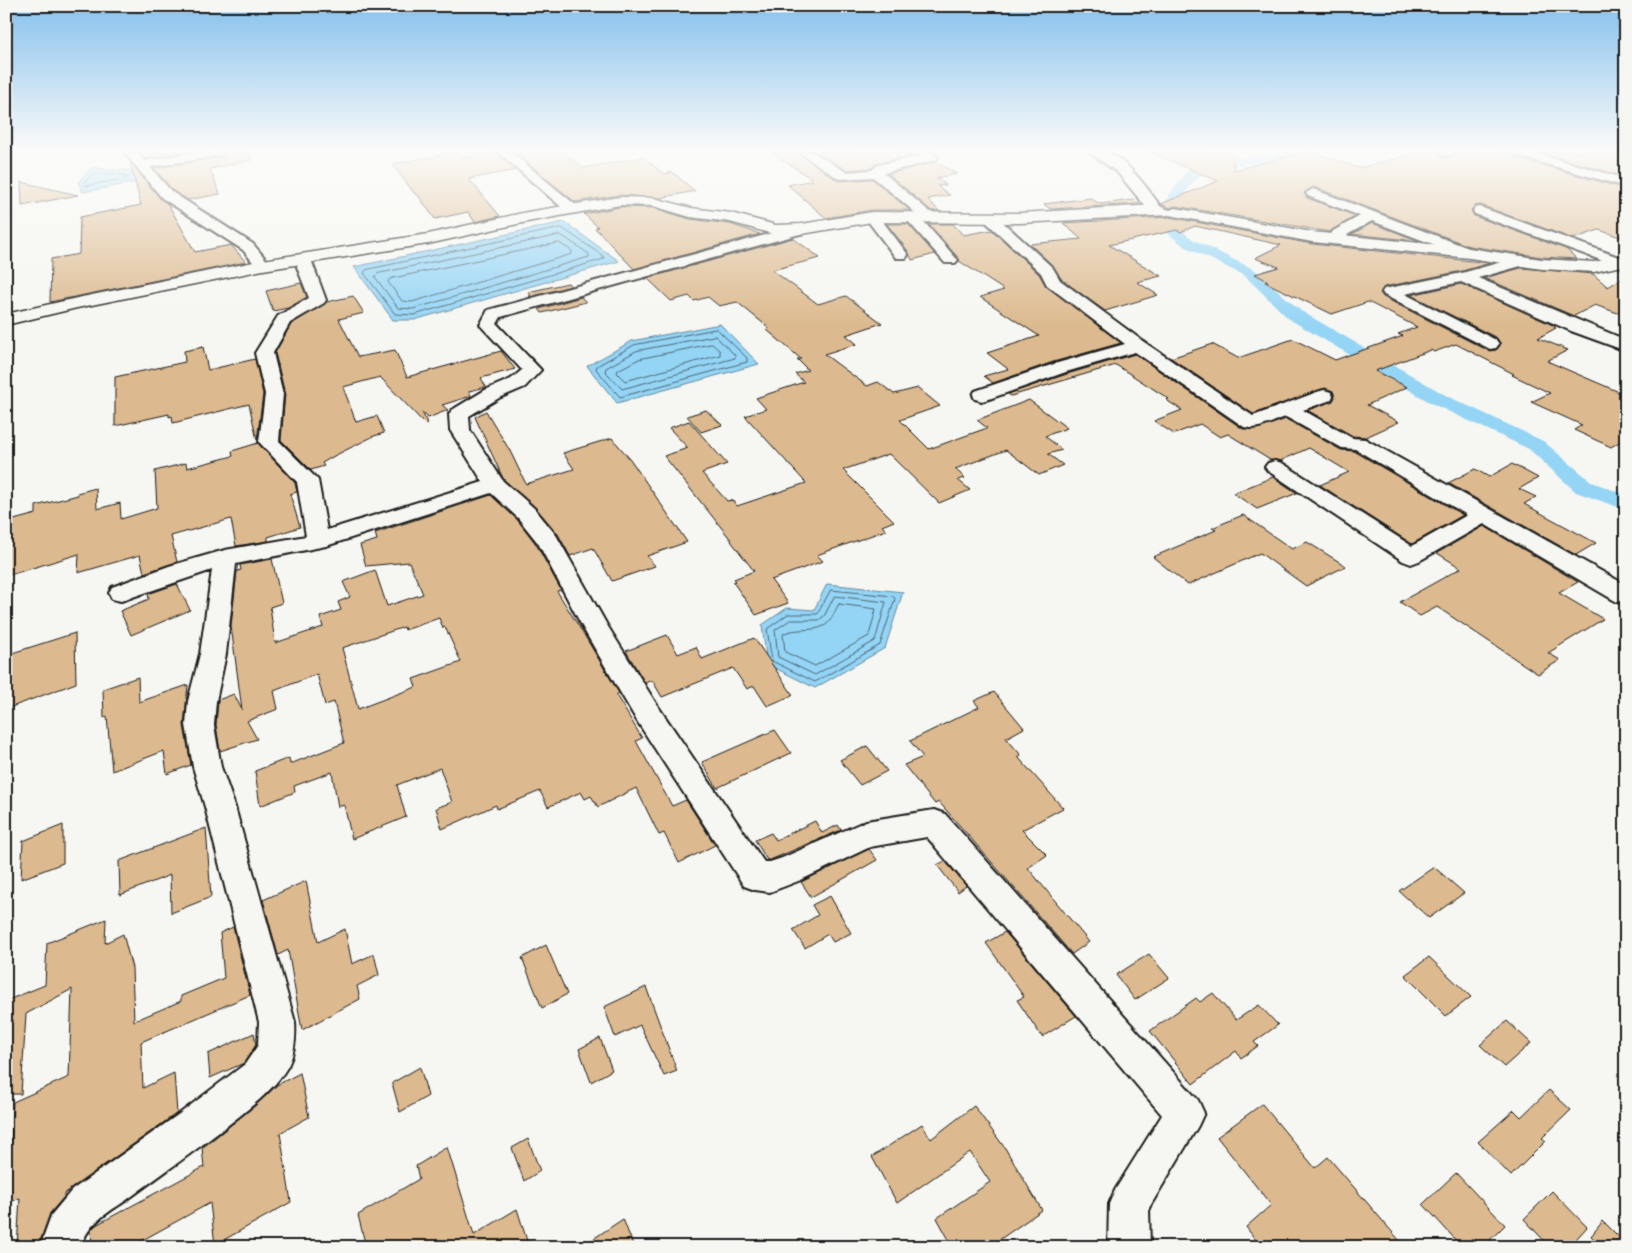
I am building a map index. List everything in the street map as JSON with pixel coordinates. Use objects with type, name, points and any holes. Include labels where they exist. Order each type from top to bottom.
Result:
[{"type":"street","points":[[191,210],[248,247],[261,263]]},
{"type":"street","points":[[6,320],[245,269],[428,240],[564,210]]},
{"type":"street","points":[[685,210],[731,218],[776,230],[802,229]]},
{"type":"street","points":[[913,210],[950,260]]},
{"type":"street","points":[[1360,210],[1469,253]]},
{"type":"street","points":[[1480,211],[1624,261]]},
{"type":"street","points":[[1130,1247],[1129,1204],[1185,1113],[934,823],[866,834],[790,870],[770,877],[755,876],[647,713],[597,630],[548,540],[526,513],[495,485],[460,430],[459,414],[492,394],[518,383],[532,370],[488,325],[494,314],[802,229],[872,217],[991,219],[1165,212],[1293,234],[1469,253],[1524,261],[1594,267],[1624,261]]},
{"type":"street","points":[[1344,240],[1338,234],[1372,215]]},
{"type":"street","points":[[872,217],[901,255]]},
{"type":"street","points":[[991,219],[1048,271],[1053,282],[1138,346],[1250,423],[1324,396]]},
{"type":"street","points":[[306,260],[305,267],[318,300],[284,320],[264,353],[274,394],[269,442],[307,480],[318,541]]},
{"type":"street","points":[[1490,344],[1390,292],[1463,277],[1524,261]]},
{"type":"street","points":[[1463,277],[1577,328],[1626,346]]},
{"type":"street","points":[[982,395],[1060,368],[1138,346]]},
{"type":"street","points":[[1287,409],[1349,444],[1358,443],[1626,596]]},
{"type":"street","points":[[1275,468],[1411,556],[1484,515]]},
{"type":"street","points":[[121,593],[177,572],[225,558],[318,541],[495,485]]},
{"type":"street","points":[[61,1247],[62,1236],[70,1219],[86,1204],[193,1128],[258,1078],[276,1053],[276,1022],[220,807],[207,767],[200,726],[202,701],[213,654],[225,558]]},
{"type":"water","points":[[564,222],[619,261],[414,320],[393,320],[354,267]]},
{"type":"water","points":[[720,324],[759,364],[617,403],[587,366],[632,341]]},
{"type":"water","points":[[827,584],[903,592],[885,648],[815,688],[767,664],[762,625],[787,608],[814,610]]},
{"type":"building","points":[[113,210],[172,210],[195,252],[231,245],[246,262],[50,302],[51,259],[79,254],[80,217]]},
{"type":"building","points":[[429,210],[495,210],[500,216],[475,222],[468,212],[435,219]]},
{"type":"building","points":[[602,210],[661,210],[690,219],[730,224],[760,234],[634,269],[595,228],[598,227],[584,214]]},
{"type":"building","points":[[817,210],[869,210],[826,218]]},
{"type":"building","points":[[1202,210],[1341,210],[1356,216],[1330,232]]},
{"type":"building","points":[[1376,210],[1471,210],[1474,216],[1566,249],[1577,259],[1542,257],[1469,246]]},
{"type":"building","points":[[1495,210],[1626,210],[1626,239],[1599,230],[1573,239]]},
{"type":"building","points":[[1169,217],[1312,244],[1490,263],[1462,271],[1384,287],[1380,293],[1383,297],[1489,351],[1496,350],[1500,345],[1497,338],[1411,295],[1461,284],[1555,326],[1556,328],[1538,338],[1568,350],[1547,361],[1626,395],[1626,438],[1611,447],[1574,430],[1582,425],[1531,402],[1550,393],[1512,375],[1514,374],[1456,344],[1434,352],[1431,350],[1375,371],[1407,387],[1367,405],[1399,422],[1366,437],[1353,436],[1307,410],[1333,401],[1335,397],[1333,391],[1325,388],[1253,414],[1171,358],[1212,344],[1238,358],[1293,339],[1335,360],[1403,336],[1398,334],[1417,327],[1368,302],[1332,314],[1265,282],[1268,281],[1255,274],[1279,267],[1255,258],[1281,245],[1195,226],[1181,232],[1177,230],[1109,245],[1161,276],[1137,282],[1158,295],[1105,311],[1061,279],[1054,267],[1030,244],[1081,239],[1063,223]]},
{"type":"building","points":[[1372,223],[1419,241],[1352,234]]},
{"type":"building","points":[[887,224],[908,224],[935,254],[912,260],[908,251]]},
{"type":"building","points":[[929,224],[953,224],[963,235],[992,230],[1039,274],[1046,286],[1121,343],[1053,362],[993,383],[984,376],[1008,369],[987,353],[1039,336],[980,297],[1004,290],[959,261]]},
{"type":"building","points":[[793,238],[820,258],[772,270],[818,304],[846,296],[882,323],[846,335],[857,344],[824,354],[867,386],[878,382],[894,394],[918,388],[940,406],[900,420],[929,449],[987,428],[977,420],[1029,400],[1067,428],[1045,436],[1062,450],[1048,454],[1063,465],[1039,475],[1006,450],[955,469],[965,478],[958,480],[970,490],[939,503],[889,454],[843,470],[894,521],[882,526],[886,530],[817,555],[823,561],[771,580],[788,603],[756,615],[733,582],[736,581],[734,579],[754,571],[664,456],[688,448],[669,428],[689,421],[727,464],[702,473],[727,501],[732,500],[737,506],[806,483],[745,416],[766,409],[756,398],[804,382],[795,374],[808,370],[797,359],[801,359],[767,330],[769,328],[737,302],[719,306],[708,297],[694,301],[689,296],[671,301],[648,279],[644,279]]},
{"type":"building","points":[[1521,268],[1593,274],[1608,287],[1626,276],[1626,316],[1595,305],[1574,316],[1484,278]]},
{"type":"building","points":[[301,283],[307,297],[288,308],[273,311],[266,291]]},
{"type":"building","points":[[568,283],[571,286],[529,296],[531,295],[528,292]]},
{"type":"building","points":[[353,296],[364,313],[339,319],[358,357],[395,350],[407,377],[501,351],[515,369],[481,378],[486,387],[469,391],[471,396],[442,405],[448,410],[428,418],[422,412],[427,423],[425,424],[380,377],[343,387],[356,422],[377,416],[384,433],[334,456],[322,463],[324,466],[311,470],[281,440],[285,394],[275,353],[291,324],[327,302]]},
{"type":"building","points":[[581,297],[586,302],[542,313],[539,309]]},
{"type":"building","points":[[203,347],[208,370],[255,359],[263,394],[257,440],[249,404],[173,423],[172,416],[169,417],[169,414],[115,426],[115,377],[185,362],[184,351]]},
{"type":"building","points":[[1135,354],[1243,429],[1260,428],[1286,419],[1341,450],[1354,451],[1463,515],[1412,544],[1320,485],[1349,472],[1309,448],[1280,461],[1270,460],[1228,434],[1220,437],[1200,424],[1174,434],[1154,421],[1182,410],[1166,400],[1169,399],[1116,365],[1011,396],[1008,394]]},
{"type":"building","points":[[706,410],[722,425],[701,432],[687,416]]},
{"type":"building","points":[[486,411],[510,451],[526,484],[574,469],[563,453],[612,438],[630,459],[687,542],[647,556],[655,566],[612,581],[593,548],[570,556],[558,534],[535,507],[504,480],[475,417]]},
{"type":"building","points":[[258,443],[295,483],[297,492],[290,494],[300,527],[268,537],[268,541],[236,546],[231,519],[171,536],[177,562],[144,573],[140,555],[78,573],[79,554],[6,576],[10,521],[36,514],[36,506],[78,495],[77,493],[96,488],[97,509],[120,503],[121,519],[157,508],[155,471],[186,463],[187,468],[233,456],[232,451]]},
{"type":"building","points":[[1512,464],[1538,478],[1519,489],[1536,497],[1524,504],[1596,543],[1576,555],[1448,483],[1475,469],[1489,477]]},
{"type":"building","points":[[1273,477],[1297,493],[1257,509],[1233,493]]},
{"type":"building","points":[[491,495],[517,519],[536,544],[561,590],[557,591],[619,693],[616,695],[642,738],[636,741],[672,806],[686,800],[715,845],[679,863],[664,833],[659,835],[636,788],[598,807],[591,796],[585,799],[581,792],[548,807],[540,791],[497,809],[496,805],[442,829],[436,808],[452,802],[440,768],[397,785],[406,817],[352,839],[344,805],[338,807],[332,772],[294,786],[295,792],[260,806],[255,771],[289,758],[290,764],[344,743],[334,702],[325,705],[317,674],[274,691],[278,709],[247,721],[257,739],[220,751],[216,725],[218,700],[234,694],[242,710],[231,626],[237,571],[241,570],[240,565],[272,559],[282,603],[270,607],[275,643],[323,627],[320,617],[341,610],[338,602],[350,597],[343,582],[375,570],[387,606],[423,594],[409,562],[366,566],[360,545],[377,540],[375,533]],"holes":[[[439,618],[443,628],[445,627],[461,662],[413,679],[416,687],[358,709],[342,648],[404,627],[405,630]]]},
{"type":"building","points":[[1243,515],[1292,549],[1307,542],[1346,566],[1306,586],[1260,553],[1188,585],[1153,557],[1216,530],[1212,528]]},
{"type":"building","points":[[1484,526],[1578,582],[1559,593],[1603,619],[1548,653],[1560,660],[1538,674],[1437,607],[1420,616],[1400,602],[1461,568],[1437,553]]},
{"type":"building","points":[[177,584],[190,610],[131,635],[120,611],[149,599],[148,594]]},
{"type":"building","points":[[75,633],[76,683],[6,709],[6,655]]},
{"type":"building","points":[[667,635],[678,654],[696,647],[702,659],[754,638],[793,695],[767,706],[754,686],[747,689],[733,668],[662,697],[652,680],[645,683],[626,651]]},
{"type":"building","points":[[138,677],[139,702],[188,685],[184,725],[191,765],[167,774],[164,751],[112,771],[107,716],[104,718],[103,689]]},
{"type":"building","points":[[994,692],[1024,728],[1006,738],[1021,755],[1018,757],[1063,808],[1022,830],[1047,855],[1028,868],[1089,942],[1072,954],[939,802],[935,804],[904,765],[923,757],[910,741],[979,707],[974,701]]},
{"type":"building","points":[[775,730],[791,753],[717,788],[702,762]]},
{"type":"building","points":[[867,746],[887,771],[860,785],[840,760]]},
{"type":"building","points":[[815,821],[822,833],[838,825],[841,830],[770,860],[767,860],[755,840],[771,833],[776,840]]},
{"type":"building","points":[[63,825],[63,863],[21,879],[23,841]]},
{"type":"building","points":[[206,828],[211,897],[171,913],[170,875],[120,895],[119,861]]},
{"type":"building","points":[[869,849],[877,860],[811,897],[801,882]]},
{"type":"building","points":[[945,861],[966,886],[958,892],[937,865]]},
{"type":"building","points":[[1434,867],[1464,893],[1429,918],[1399,891]]},
{"type":"building","points":[[306,881],[318,942],[345,929],[352,964],[374,954],[379,975],[357,986],[360,999],[302,1030],[288,950],[278,955],[263,900]]},
{"type":"building","points":[[830,896],[851,933],[833,942],[828,934],[805,948],[793,930],[818,915],[812,905]]},
{"type":"building","points":[[106,919],[105,943],[123,934],[132,968],[134,1021],[181,1001],[181,996],[224,978],[220,933],[233,927],[250,995],[141,1042],[143,1088],[174,1073],[177,1113],[64,1194],[64,1197],[50,1213],[38,1247],[17,1247],[20,1198],[6,1204],[6,1175],[9,1174],[13,1102],[69,1077],[72,989],[26,1014],[21,1094],[6,1094],[8,1000],[45,985],[47,943]]},
{"type":"building","points":[[1005,932],[1076,1016],[1042,1037],[1017,1000],[1024,997],[986,943]]},
{"type":"building","points":[[546,945],[567,994],[542,1008],[522,958]]},
{"type":"building","points":[[1149,954],[1169,978],[1135,1000],[1116,975]]},
{"type":"building","points":[[1429,957],[1471,997],[1446,1016],[1405,975]]},
{"type":"building","points":[[646,987],[677,1071],[664,1076],[640,1025],[615,1037],[604,1007]]},
{"type":"building","points":[[1213,993],[1236,1020],[1259,1005],[1278,1025],[1254,1042],[1258,1046],[1241,1058],[1236,1051],[1193,1084],[1150,1031],[1196,998],[1200,1002]]},
{"type":"building","points":[[1507,1021],[1531,1043],[1504,1067],[1480,1045]]},
{"type":"building","points":[[254,1033],[256,1045],[244,1063],[210,1078],[208,1054]]},
{"type":"building","points":[[600,1038],[612,1070],[591,1082],[579,1049]]},
{"type":"building","points":[[420,1067],[428,1096],[400,1112],[392,1083]]},
{"type":"building","points":[[300,1073],[309,1117],[280,1133],[291,1202],[215,1245],[210,1203],[130,1247],[92,1247],[91,1230],[96,1225],[204,1167],[202,1148],[256,1105],[277,1085]]},
{"type":"building","points":[[1549,1090],[1571,1110],[1542,1138],[1546,1141],[1511,1176],[1478,1142],[1514,1110],[1521,1117]]},
{"type":"building","points":[[1262,1104],[1315,1168],[1328,1157],[1405,1247],[1261,1247],[1246,1227],[1271,1205],[1217,1137]]},
{"type":"building","points":[[974,1106],[1005,1148],[1042,1210],[989,1247],[953,1247],[937,1218],[990,1182],[970,1152],[897,1203],[872,1157],[922,1124],[931,1139]]},
{"type":"building","points":[[528,1139],[540,1171],[524,1181],[512,1148]]},
{"type":"building","points":[[447,1147],[474,1235],[517,1209],[529,1247],[366,1247],[358,1215],[419,1179],[416,1166]]},
{"type":"building","points":[[1456,1173],[1505,1225],[1483,1247],[1462,1247],[1423,1204]]},
{"type":"building","points":[[1552,1191],[1587,1227],[1569,1247],[1550,1247],[1524,1219]]},
{"type":"building","points":[[623,1219],[634,1247],[581,1247]]},
{"type":"building","points":[[1603,1221],[1626,1244],[1626,1247],[1602,1247],[1591,1236]]},
{"type":"waterway","points":[[1168,210],[1162,223],[1189,243],[1250,273],[1295,315],[1440,400],[1536,445],[1584,487],[1626,503]]}]
